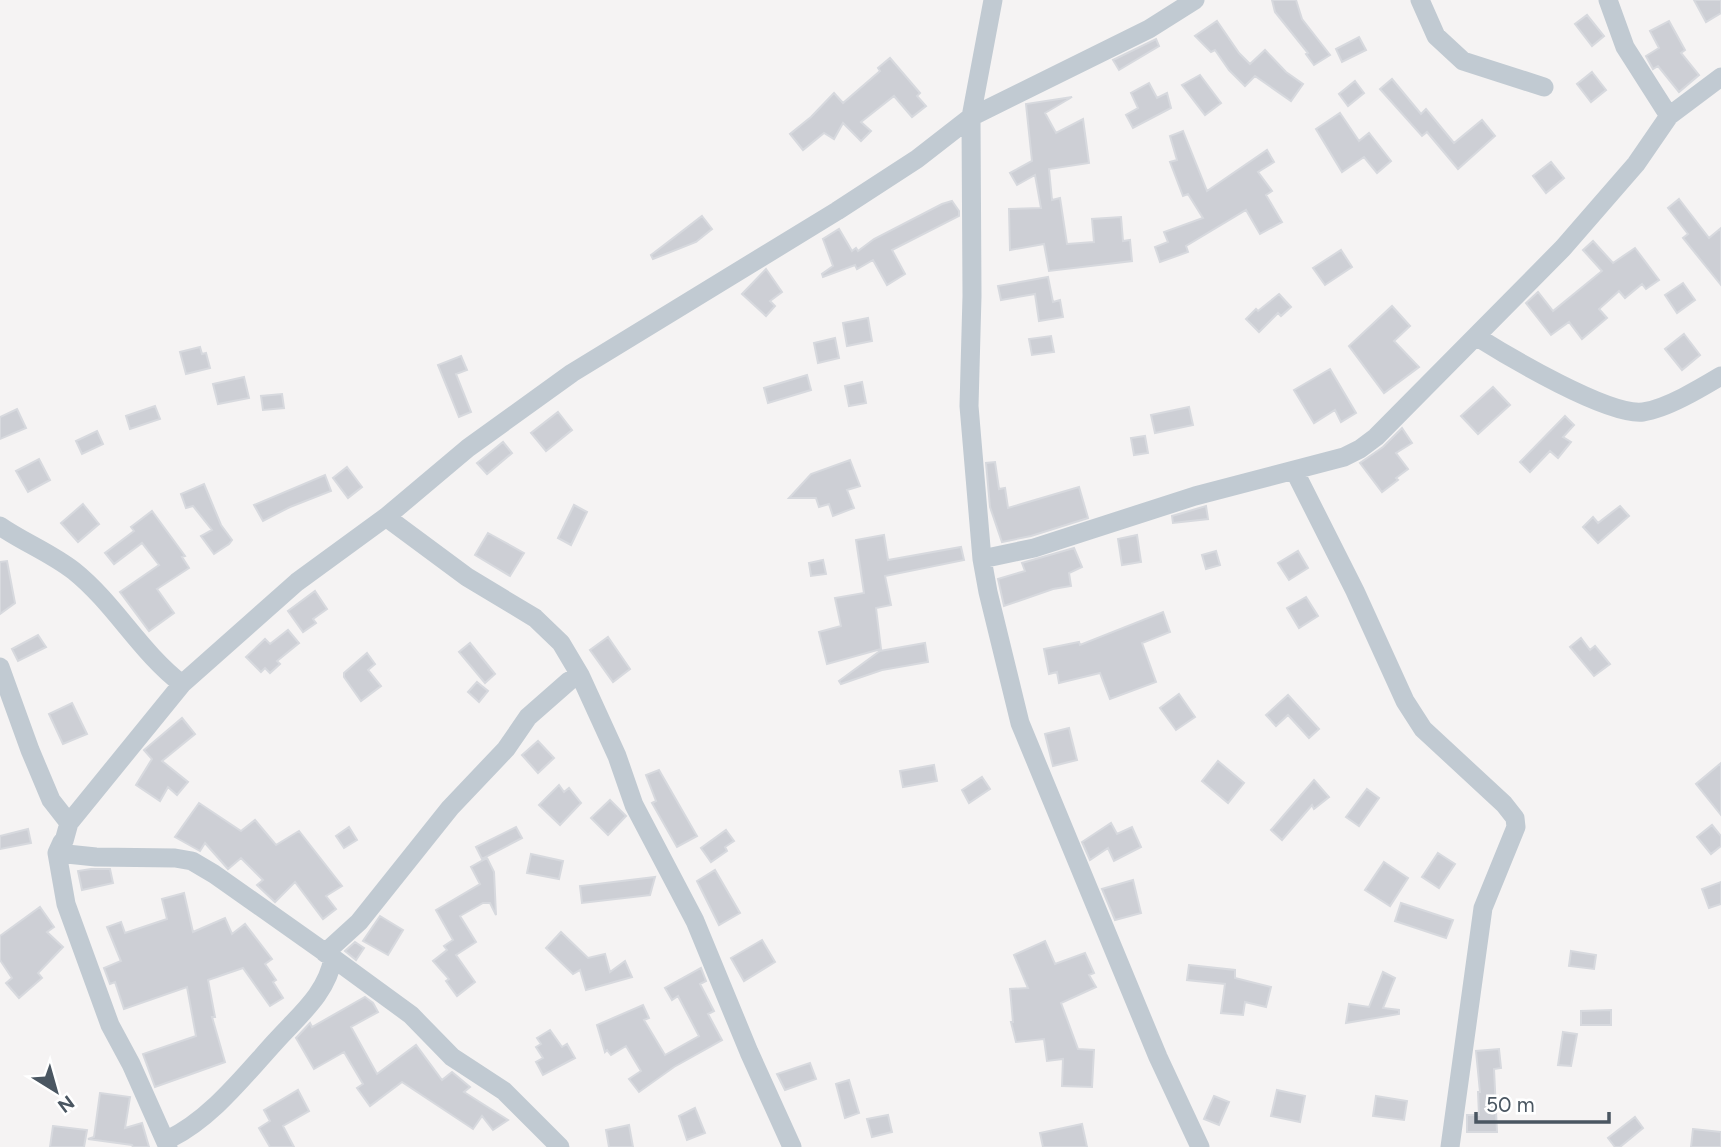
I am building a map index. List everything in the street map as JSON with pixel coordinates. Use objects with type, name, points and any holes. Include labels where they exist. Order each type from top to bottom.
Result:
[{"type":"street","points":[[993,0],[971,117],[972,296],[969,406],[982,559],[1020,723],[1158,1057],[1200,1147]]},
{"type":"street","points":[[580,675],[569,681],[528,717],[506,749],[442,818],[359,922],[329,955],[326,982],[307,1010],[209,1110],[168,1144],[110,1025],[66,904],[57,853],[65,841],[69,823],[182,684],[297,582],[386,517],[468,448],[572,373],[837,211],[917,159],[971,117],[1149,29],[1195,0]]},
{"type":"street","points":[[1420,0],[1436,36],[1463,61],[1544,87]]},
{"type":"street","points":[[1608,0],[1625,47],[1669,116]]},
{"type":"street","points":[[982,559],[1034,548],[1195,496],[1344,457],[1360,449],[1376,437],[1477,337],[1563,248],[1636,164],[1669,116],[1719,82]]},
{"type":"street","points":[[1477,337],[1522,365],[1616,408],[1641,412],[1661,407],[1721,376]]},
{"type":"street","points":[[1293,470],[1355,592],[1405,701],[1423,729],[1465,766],[1515,818],[1516,827],[1483,908],[1450,1147]]},
{"type":"street","points":[[386,517],[467,577],[535,618],[561,643],[580,675],[617,756],[634,805],[695,921],[792,1147]]},
{"type":"street","points":[[0,526],[74,571],[108,605],[163,670],[182,684]]},
{"type":"street","points":[[0,667],[51,800],[69,823]]},
{"type":"street","points":[[57,853],[192,861],[411,1015],[452,1057],[504,1091],[560,1147]]},
{"type":"building","points":[[1272,0],[1296,0],[1302,19],[1330,55],[1314,65],[1306,54],[1308,53],[1275,12]]},
{"type":"building","points":[[1694,0],[1721,0],[1721,13],[1706,22]]},
{"type":"building","points":[[1587,15],[1604,36],[1592,46],[1575,24]]},
{"type":"building","points":[[1217,21],[1250,64],[1265,50],[1286,72],[1303,84],[1291,101],[1255,76],[1245,86],[1215,50],[1211,52],[1195,36]]},
{"type":"building","points":[[1669,21],[1685,50],[1681,53],[1699,75],[1679,92],[1658,66],[1653,69],[1646,56],[1659,48],[1650,31]]},
{"type":"building","points":[[1359,37],[1366,50],[1342,62],[1336,49]]},
{"type":"building","points":[[1156,39],[1159,46],[1119,70],[1113,60]]},
{"type":"building","points":[[890,58],[920,93],[917,96],[926,106],[912,117],[894,96],[861,122],[871,131],[861,141],[843,123],[834,139],[824,133],[803,150],[790,134],[834,93],[843,103],[880,71],[878,68]]},
{"type":"building","points":[[1592,72],[1606,90],[1591,102],[1577,84]]},
{"type":"building","points":[[1200,75],[1221,103],[1205,115],[1182,85]]},
{"type":"building","points":[[1392,79],[1421,114],[1426,109],[1454,143],[1482,120],[1495,136],[1458,169],[1427,132],[1422,136],[1380,89]]},
{"type":"building","points":[[1355,81],[1364,93],[1348,106],[1339,94]]},
{"type":"building","points":[[1149,83],[1157,98],[1167,93],[1171,108],[1133,128],[1126,115],[1138,108],[1131,93]]},
{"type":"building","points":[[1072,97],[1045,113],[1056,133],[1083,119],[1089,163],[1049,169],[1052,200],[1060,198],[1067,244],[1094,242],[1092,219],[1121,217],[1123,241],[1130,240],[1132,261],[1049,271],[1044,244],[1010,250],[1009,209],[1041,208],[1035,175],[1017,185],[1010,173],[1032,161],[1026,104]]},
{"type":"building","points":[[1340,113],[1359,141],[1369,133],[1391,161],[1377,173],[1364,157],[1342,172],[1316,129]]},
{"type":"building","points":[[1183,131],[1207,191],[1267,150],[1274,162],[1258,172],[1272,191],[1266,195],[1282,222],[1260,234],[1246,210],[1186,246],[1188,252],[1160,262],[1155,247],[1168,242],[1164,232],[1203,218],[1188,194],[1183,196],[1170,162],[1177,160],[1170,136]]},
{"type":"building","points":[[1551,162],[1564,178],[1546,193],[1533,176]]},
{"type":"building","points":[[1679,199],[1709,238],[1721,228],[1721,285],[1683,238],[1688,234],[1668,208]]},
{"type":"building","points":[[952,201],[959,211],[959,216],[892,250],[905,274],[887,285],[873,260],[857,269],[855,265],[823,277],[822,274],[833,266],[823,239],[839,229],[852,251],[856,248],[858,251],[874,239]]},
{"type":"building","points":[[702,216],[712,229],[696,242],[653,259],[651,255]]},
{"type":"building","points":[[1593,241],[1613,263],[1635,248],[1659,280],[1646,289],[1642,284],[1625,298],[1619,291],[1599,309],[1607,318],[1582,339],[1569,322],[1551,335],[1526,303],[1538,292],[1553,311],[1602,271],[1583,250]]},
{"type":"building","points":[[1341,250],[1352,267],[1325,285],[1313,268]]},
{"type":"building","points":[[766,269],[782,292],[770,301],[775,306],[766,316],[742,294]]},
{"type":"building","points":[[1048,277],[1053,302],[1060,300],[1063,317],[1039,321],[1035,294],[1001,300],[998,286]]},
{"type":"building","points":[[1683,283],[1695,300],[1677,313],[1665,295]]},
{"type":"building","points":[[1279,294],[1291,307],[1281,316],[1278,313],[1259,332],[1246,319]]},
{"type":"building","points":[[1392,306],[1410,326],[1394,341],[1419,367],[1384,393],[1349,346]]},
{"type":"building","points":[[868,318],[872,341],[847,346],[843,323]]},
{"type":"building","points":[[1684,334],[1700,355],[1682,370],[1665,349]]},
{"type":"building","points":[[1051,336],[1054,352],[1032,355],[1029,339]]},
{"type":"building","points":[[835,338],[839,358],[818,363],[814,343]]},
{"type":"building","points":[[200,347],[202,354],[206,353],[210,368],[186,374],[180,352]]},
{"type":"building","points":[[461,356],[467,370],[456,374],[471,412],[459,417],[438,365]]},
{"type":"building","points":[[1330,369],[1356,413],[1341,422],[1335,410],[1314,423],[1294,390]]},
{"type":"building","points":[[807,375],[811,390],[768,403],[764,388]]},
{"type":"building","points":[[244,377],[249,398],[218,404],[213,384]]},
{"type":"building","points":[[862,382],[866,403],[849,406],[845,386]]},
{"type":"building","points":[[1493,387],[1510,405],[1478,434],[1461,416]]},
{"type":"building","points":[[282,394],[284,408],[263,410],[261,396]]},
{"type":"building","points":[[155,406],[160,419],[130,429],[126,416]]},
{"type":"building","points":[[1189,407],[1193,425],[1155,433],[1151,415]]},
{"type":"building","points":[[17,409],[26,428],[0,439],[0,417]]},
{"type":"building","points":[[558,412],[572,430],[546,451],[531,433]]},
{"type":"building","points":[[1565,416],[1574,425],[1563,437],[1571,442],[1558,458],[1550,451],[1530,472],[1520,462]]},
{"type":"building","points":[[1402,428],[1412,443],[1396,453],[1408,469],[1382,492],[1360,463],[1383,447]]},
{"type":"building","points":[[97,431],[103,444],[82,454],[76,441]]},
{"type":"building","points":[[1145,436],[1148,453],[1134,455],[1131,438]]},
{"type":"building","points":[[503,442],[512,453],[487,474],[477,463]]},
{"type":"building","points":[[39,459],[50,480],[28,492],[16,471]]},
{"type":"building","points":[[850,460],[860,486],[847,490],[854,508],[833,516],[829,504],[819,507],[816,498],[789,498],[811,474]]},
{"type":"building","points":[[995,462],[999,489],[1005,488],[1008,508],[1079,487],[1088,518],[1002,542],[990,507],[986,463]]},
{"type":"building","points":[[347,467],[362,487],[348,498],[333,478]]},
{"type":"building","points":[[325,475],[331,491],[263,521],[254,505]]},
{"type":"building","points":[[204,484],[221,525],[232,540],[214,554],[201,536],[212,530],[193,506],[186,508],[181,494]]},
{"type":"building","points":[[83,504],[99,524],[78,542],[61,523]]},
{"type":"building","points":[[574,505],[587,512],[571,545],[558,538]]},
{"type":"building","points":[[1206,506],[1208,519],[1173,523],[1172,516]]},
{"type":"building","points":[[1620,506],[1629,516],[1598,543],[1583,527],[1593,517],[1598,523]]},
{"type":"building","points":[[152,511],[185,556],[182,557],[189,568],[157,589],[174,613],[149,631],[120,592],[159,565],[142,543],[114,564],[105,553],[134,531],[131,527]]},
{"type":"building","points":[[488,533],[524,553],[510,576],[475,555]]},
{"type":"building","points":[[884,535],[888,560],[961,547],[964,560],[885,576],[891,605],[876,608],[881,649],[827,664],[819,632],[841,626],[835,598],[864,593],[856,540]]},
{"type":"building","points":[[1137,535],[1141,562],[1122,565],[1118,539]]},
{"type":"building","points":[[1074,548],[1082,567],[1069,573],[1071,586],[1053,589],[1004,606],[998,579],[1025,571],[1022,563]]},
{"type":"building","points":[[1216,551],[1220,565],[1206,569],[1202,555]]},
{"type":"building","points":[[1298,551],[1308,568],[1289,580],[1278,563]]},
{"type":"building","points":[[823,560],[826,574],[811,576],[809,563]]},
{"type":"building","points":[[7,561],[15,603],[0,614],[0,562]]},
{"type":"building","points":[[315,591],[327,609],[313,619],[316,623],[303,632],[288,611]]},
{"type":"building","points":[[1306,597],[1318,616],[1299,628],[1287,608]]},
{"type":"building","points":[[1163,612],[1170,632],[1142,643],[1156,682],[1110,699],[1100,673],[1059,683],[1057,672],[1049,674],[1044,649],[1079,642],[1080,645]]},
{"type":"building","points":[[288,630],[299,643],[277,661],[280,664],[270,673],[265,668],[261,672],[246,657],[265,639],[270,644]]},
{"type":"building","points":[[38,635],[46,647],[18,661],[12,649]]},
{"type":"building","points":[[608,637],[630,669],[613,682],[590,650]]},
{"type":"building","points":[[1581,638],[1590,650],[1595,646],[1610,664],[1594,676],[1570,647]]},
{"type":"building","points":[[470,643],[495,674],[485,683],[459,652]]},
{"type":"building","points":[[925,643],[928,662],[882,670],[841,684],[839,681],[880,651]]},
{"type":"building","points":[[367,653],[375,664],[368,670],[381,686],[361,701],[344,673]]},
{"type":"building","points":[[477,682],[488,691],[479,702],[468,692]]},
{"type":"building","points":[[1179,694],[1195,717],[1176,730],[1160,708]]},
{"type":"building","points":[[1288,695],[1319,729],[1309,738],[1288,715],[1276,726],[1266,715]]},
{"type":"building","points":[[72,703],[87,734],[63,744],[49,714]]},
{"type":"building","points":[[182,718],[195,734],[162,761],[188,782],[177,795],[168,787],[160,801],[136,785],[152,759],[144,750]]},
{"type":"building","points":[[1069,728],[1077,760],[1053,766],[1045,734]]},
{"type":"building","points":[[538,741],[554,758],[538,773],[522,755]]},
{"type":"building","points":[[1218,761],[1244,783],[1228,803],[1202,781]]},
{"type":"building","points":[[1721,763],[1721,815],[1696,784]]},
{"type":"building","points":[[934,765],[937,781],[903,787],[900,771]]},
{"type":"building","points":[[659,770],[697,836],[677,847],[652,803],[656,801],[646,775]]},
{"type":"building","points":[[982,777],[990,789],[969,803],[962,790]]},
{"type":"building","points":[[1314,780],[1329,797],[1314,809],[1312,805],[1282,840],[1271,830]]},
{"type":"building","points":[[559,785],[564,792],[569,788],[581,803],[560,825],[539,805]]},
{"type":"building","points":[[1367,789],[1379,798],[1359,826],[1346,817]]},
{"type":"building","points":[[610,800],[626,816],[608,835],[591,818]]},
{"type":"building","points":[[199,803],[241,831],[255,820],[276,845],[299,831],[342,886],[326,896],[336,909],[323,919],[295,882],[275,902],[257,885],[263,880],[241,858],[228,869],[205,843],[200,851],[175,837]]},
{"type":"building","points":[[1111,823],[1117,834],[1132,827],[1141,847],[1114,861],[1108,848],[1090,860],[1082,842]]},
{"type":"building","points":[[1712,825],[1721,836],[1721,846],[1711,854],[1697,837]]},
{"type":"building","points":[[349,827],[357,840],[344,848],[336,836]]},
{"type":"building","points":[[516,827],[522,838],[482,859],[476,847]]},
{"type":"building","points":[[28,829],[31,843],[0,849],[0,836]]},
{"type":"building","points":[[726,830],[734,841],[725,847],[727,851],[711,862],[701,848]]},
{"type":"building","points":[[1438,853],[1455,864],[1439,888],[1422,877]]},
{"type":"building","points":[[531,854],[563,861],[559,879],[527,873]]},
{"type":"building","points":[[487,858],[494,872],[496,915],[490,903],[483,903],[460,916],[476,942],[456,955],[475,982],[457,996],[446,981],[449,979],[433,961],[447,950],[444,946],[453,940],[436,910],[480,884],[471,867]]},
{"type":"building","points":[[1384,862],[1408,878],[1390,906],[1365,890]]},
{"type":"building","points":[[110,869],[113,883],[82,890],[78,871]]},
{"type":"building","points":[[715,870],[740,913],[719,925],[697,881]]},
{"type":"building","points":[[655,877],[650,895],[582,903],[580,886]]},
{"type":"building","points":[[1133,880],[1141,913],[1115,920],[1102,889]]},
{"type":"building","points":[[1721,882],[1721,904],[1709,908],[1702,889]]},
{"type":"building","points":[[184,893],[193,932],[225,918],[232,934],[245,924],[272,959],[265,964],[276,980],[273,982],[283,998],[270,1006],[243,968],[208,980],[215,1017],[212,1017],[225,1062],[155,1087],[143,1054],[196,1036],[187,987],[124,1009],[115,982],[110,984],[104,968],[121,961],[107,927],[121,922],[125,933],[167,919],[162,899]]},
{"type":"building","points":[[1401,903],[1453,920],[1446,938],[1395,921]]},
{"type":"building","points":[[40,907],[54,927],[47,932],[63,947],[38,973],[42,978],[19,998],[6,983],[12,978],[0,960],[0,936]]},
{"type":"building","points":[[380,916],[403,930],[388,955],[363,941]]},
{"type":"building","points":[[561,932],[588,958],[605,954],[610,972],[625,961],[632,977],[586,990],[580,970],[573,974],[546,948]]},
{"type":"building","points":[[762,940],[775,962],[744,981],[731,958]]},
{"type":"building","points":[[1045,941],[1055,964],[1085,953],[1094,973],[1089,975],[1096,987],[1061,1003],[1078,1049],[1094,1050],[1092,1087],[1062,1086],[1063,1059],[1047,1061],[1044,1039],[1016,1042],[1011,1022],[1010,989],[1028,988],[1014,955]]},
{"type":"building","points":[[355,942],[364,948],[356,960],[345,951]]},
{"type":"building","points":[[1571,951],[1596,955],[1594,969],[1569,966]]},
{"type":"building","points":[[1189,965],[1235,970],[1235,978],[1271,987],[1266,1007],[1245,1002],[1243,1015],[1221,1013],[1225,984],[1187,980]]},
{"type":"building","points":[[701,968],[706,981],[700,984],[714,1011],[708,1014],[722,1040],[674,1067],[639,1092],[629,1079],[641,1071],[626,1046],[611,1055],[607,1050],[605,1052],[597,1025],[643,1005],[649,1018],[644,1020],[665,1055],[699,1036],[678,996],[672,1000],[665,988]]},
{"type":"building","points":[[1383,972],[1395,978],[1383,1008],[1399,1010],[1399,1014],[1346,1023],[1349,1004],[1369,1007]]},
{"type":"building","points":[[365,997],[373,1003],[378,1012],[351,1027],[377,1074],[416,1045],[442,1080],[452,1072],[470,1087],[464,1092],[508,1120],[493,1130],[482,1116],[473,1129],[402,1082],[370,1106],[357,1088],[363,1084],[344,1052],[314,1069],[296,1038],[310,1023],[312,1027]]},
{"type":"building","points":[[1611,1010],[1611,1025],[1581,1025],[1581,1011]]},
{"type":"building","points":[[550,1030],[562,1047],[567,1044],[575,1058],[543,1075],[536,1062],[543,1058],[536,1047],[541,1044],[537,1038]]},
{"type":"building","points":[[1563,1032],[1577,1034],[1571,1066],[1558,1065]]},
{"type":"building","points":[[1499,1049],[1501,1068],[1494,1069],[1497,1132],[1467,1132],[1467,1115],[1479,1115],[1476,1051]]},
{"type":"building","points":[[810,1063],[816,1079],[785,1090],[777,1074]]},
{"type":"building","points":[[849,1080],[859,1113],[845,1118],[836,1084]]},
{"type":"building","points":[[298,1090],[309,1111],[283,1126],[294,1147],[270,1147],[259,1128],[270,1121],[264,1110]]},
{"type":"building","points":[[1277,1090],[1305,1096],[1300,1122],[1271,1116]]},
{"type":"building","points":[[100,1093],[130,1097],[125,1128],[142,1123],[149,1147],[88,1139],[94,1137]]},
{"type":"building","points":[[1214,1096],[1229,1102],[1219,1125],[1204,1119]]},
{"type":"building","points":[[1376,1096],[1407,1101],[1404,1120],[1373,1116]]},
{"type":"building","points":[[695,1108],[705,1133],[687,1140],[679,1116]]},
{"type":"building","points":[[888,1115],[892,1132],[872,1137],[867,1119]]},
{"type":"building","points":[[1635,1117],[1643,1128],[1620,1147],[1615,1147],[1608,1138]]},
{"type":"building","points":[[1082,1124],[1087,1147],[1043,1147],[1040,1133]]},
{"type":"building","points":[[629,1125],[633,1147],[609,1147],[606,1130]]},
{"type":"building","points":[[53,1126],[87,1130],[84,1147],[50,1147]]},
{"type":"building","points":[[1693,1129],[1721,1132],[1721,1147],[1691,1147]]}]
